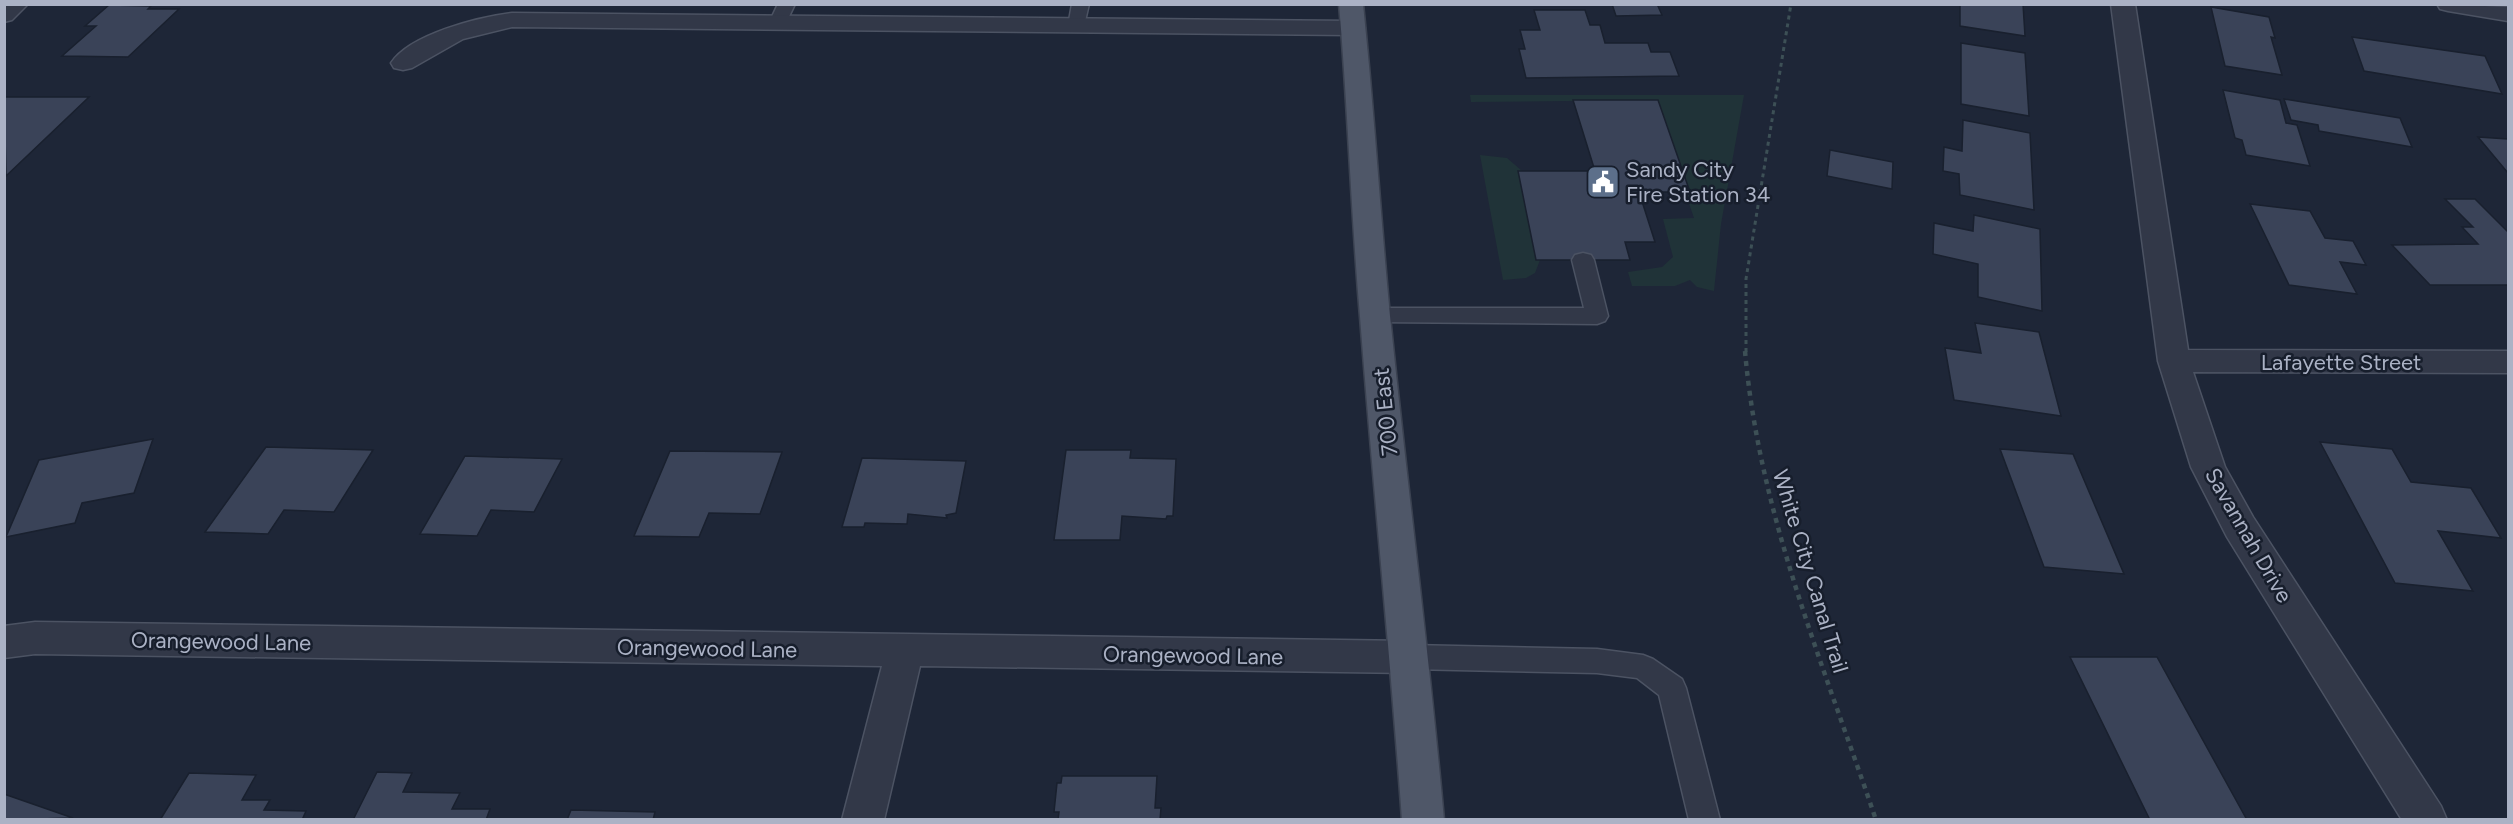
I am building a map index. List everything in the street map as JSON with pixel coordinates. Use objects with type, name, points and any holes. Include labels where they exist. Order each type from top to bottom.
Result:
[{"type":"main road","name":"700 East","points":[[1352,16],[1363,124],[1375,315],[1410,657],[1423,819]]},
{"type":"street","points":[[4,15],[17,4]]},
{"type":"street","name":"Savannah Drive","points":[[2123,4],[2174,361],[2187,411],[2208,467],[2240,527],[2426,819]]},
{"type":"street","points":[[2448,4],[2508,14]]},
{"type":"street","points":[[403,63],[440,38],[495,22],[783,14],[1352,16]]},
{"type":"street","name":"Lafayette Street","points":[[2174,361],[2508,362]]},
{"type":"street","name":"Orangewood Lane","points":[[4,642],[35,638],[1410,657]]},
{"type":"street","points":[[863,819],[906,650]]},
{"type":"lane","points":[[1375,315],[1597,316],[1583,260]]},
{"type":"lane","points":[[1410,657],[1596,661],[1643,667],[1672,688],[1705,819]]},
{"type":"path","name":"White City Canal Trail","points":[[1791,4],[1746,279],[1744,333],[1749,393],[1760,461],[1779,535],[1876,819]]},
{"type":"green space","points":[[1470,95],[1744,95],[1721,224],[1714,291],[1697,287],[1690,280],[1675,286],[1632,286],[1628,272],[1662,267],[1673,257],[1663,219],[1694,218],[1685,192],[1690,192],[1658,100],[1471,102]]},
{"type":"green space","points":[[1480,155],[1507,158],[1522,171],[1518,172],[1536,259],[1540,260],[1535,273],[1526,278],[1503,280]]},
{"type":"building","points":[[1612,4],[1657,4],[1662,15],[1616,16]]},
{"type":"building","points":[[1960,4],[2023,4],[2025,36],[1960,26]]},
{"type":"building","points":[[109,5],[179,9],[128,57],[62,56],[96,26],[85,26]]},
{"type":"building","points":[[2211,7],[2269,17],[2275,38],[2271,37],[2282,75],[2225,66]]},
{"type":"building","points":[[1534,10],[1585,10],[1590,25],[1600,25],[1605,43],[1648,43],[1651,52],[1670,52],[1679,76],[1526,78],[1519,49],[1525,49],[1520,30],[1540,30]]},
{"type":"building","points":[[2352,37],[2485,56],[2502,94],[2364,71]]},
{"type":"building","points":[[1961,43],[2025,53],[2029,116],[1961,104]]},
{"type":"building","points":[[2223,90],[2280,100],[2286,123],[2297,125],[2310,166],[2246,155],[2242,140],[2235,138]]},
{"type":"building","points":[[4,97],[89,97],[6,176]]},
{"type":"building","points":[[2284,99],[2400,118],[2412,147],[2319,131],[2318,125],[2291,120]]},
{"type":"building","name":"Sandy City Fire Station 34","points":[[1573,100],[1658,100],[1690,192],[1639,192],[1655,242],[1625,242],[1630,260],[1536,260],[1518,171],[1595,171]]},
{"type":"building","points":[[1963,120],[2030,133],[2034,210],[1960,195],[1959,174],[1943,171],[1944,147],[1962,151]]},
{"type":"building","points":[[2478,137],[2508,139],[2508,173]]},
{"type":"building","points":[[1830,150],[1893,162],[1892,189],[1827,176]]},
{"type":"building","points":[[2445,199],[2475,199],[2508,232],[2508,285],[2430,285],[2392,245],[2478,244],[2462,227],[2473,227]]},
{"type":"building","points":[[2250,204],[2310,211],[2325,238],[2353,241],[2366,265],[2340,262],[2357,294],[2289,285]]},
{"type":"building","points":[[1974,215],[2040,229],[2042,311],[1978,297],[1978,264],[1933,254],[1934,223],[1973,231]]},
{"type":"building","points":[[1975,323],[2039,332],[2061,416],[1954,400],[1945,348],[1981,353]]},
{"type":"building","points":[[153,439],[134,493],[82,503],[75,523],[6,537],[39,460]]},
{"type":"building","points":[[2320,442],[2392,449],[2411,482],[2471,488],[2501,538],[2438,531],[2473,591],[2395,583]]},
{"type":"building","points":[[266,447],[373,450],[334,512],[284,510],[268,534],[205,532]]},
{"type":"building","points":[[2000,449],[2073,454],[2124,574],[2044,567]]},
{"type":"building","points":[[1066,450],[1131,450],[1130,458],[1176,459],[1173,516],[1167,516],[1166,519],[1122,516],[1120,540],[1054,540]]},
{"type":"building","points":[[670,451],[782,452],[760,514],[709,513],[699,537],[634,536]]},
{"type":"building","points":[[465,456],[562,459],[534,512],[491,510],[477,536],[420,534]]},
{"type":"building","points":[[862,458],[966,461],[956,513],[946,515],[947,518],[908,514],[907,524],[865,523],[864,527],[842,527]]},
{"type":"building","points":[[2070,657],[2157,657],[2247,820],[2150,820]]},
{"type":"building","points":[[377,772],[412,773],[403,792],[460,793],[452,809],[490,809],[486,820],[353,820]]},
{"type":"building","points":[[189,773],[256,775],[242,800],[270,800],[264,810],[306,811],[302,820],[160,820]]},
{"type":"building","points":[[1062,776],[1157,776],[1155,808],[1161,808],[1160,820],[1058,820],[1059,812],[1054,812],[1057,783],[1061,783]]},
{"type":"building","points":[[4,794],[73,818],[4,820]]},
{"type":"building","points":[[571,810],[655,812],[653,820],[567,820]]},
{"type":"place","name":"Sandy City Fire Station 34","points":[[1603,182]]}]
